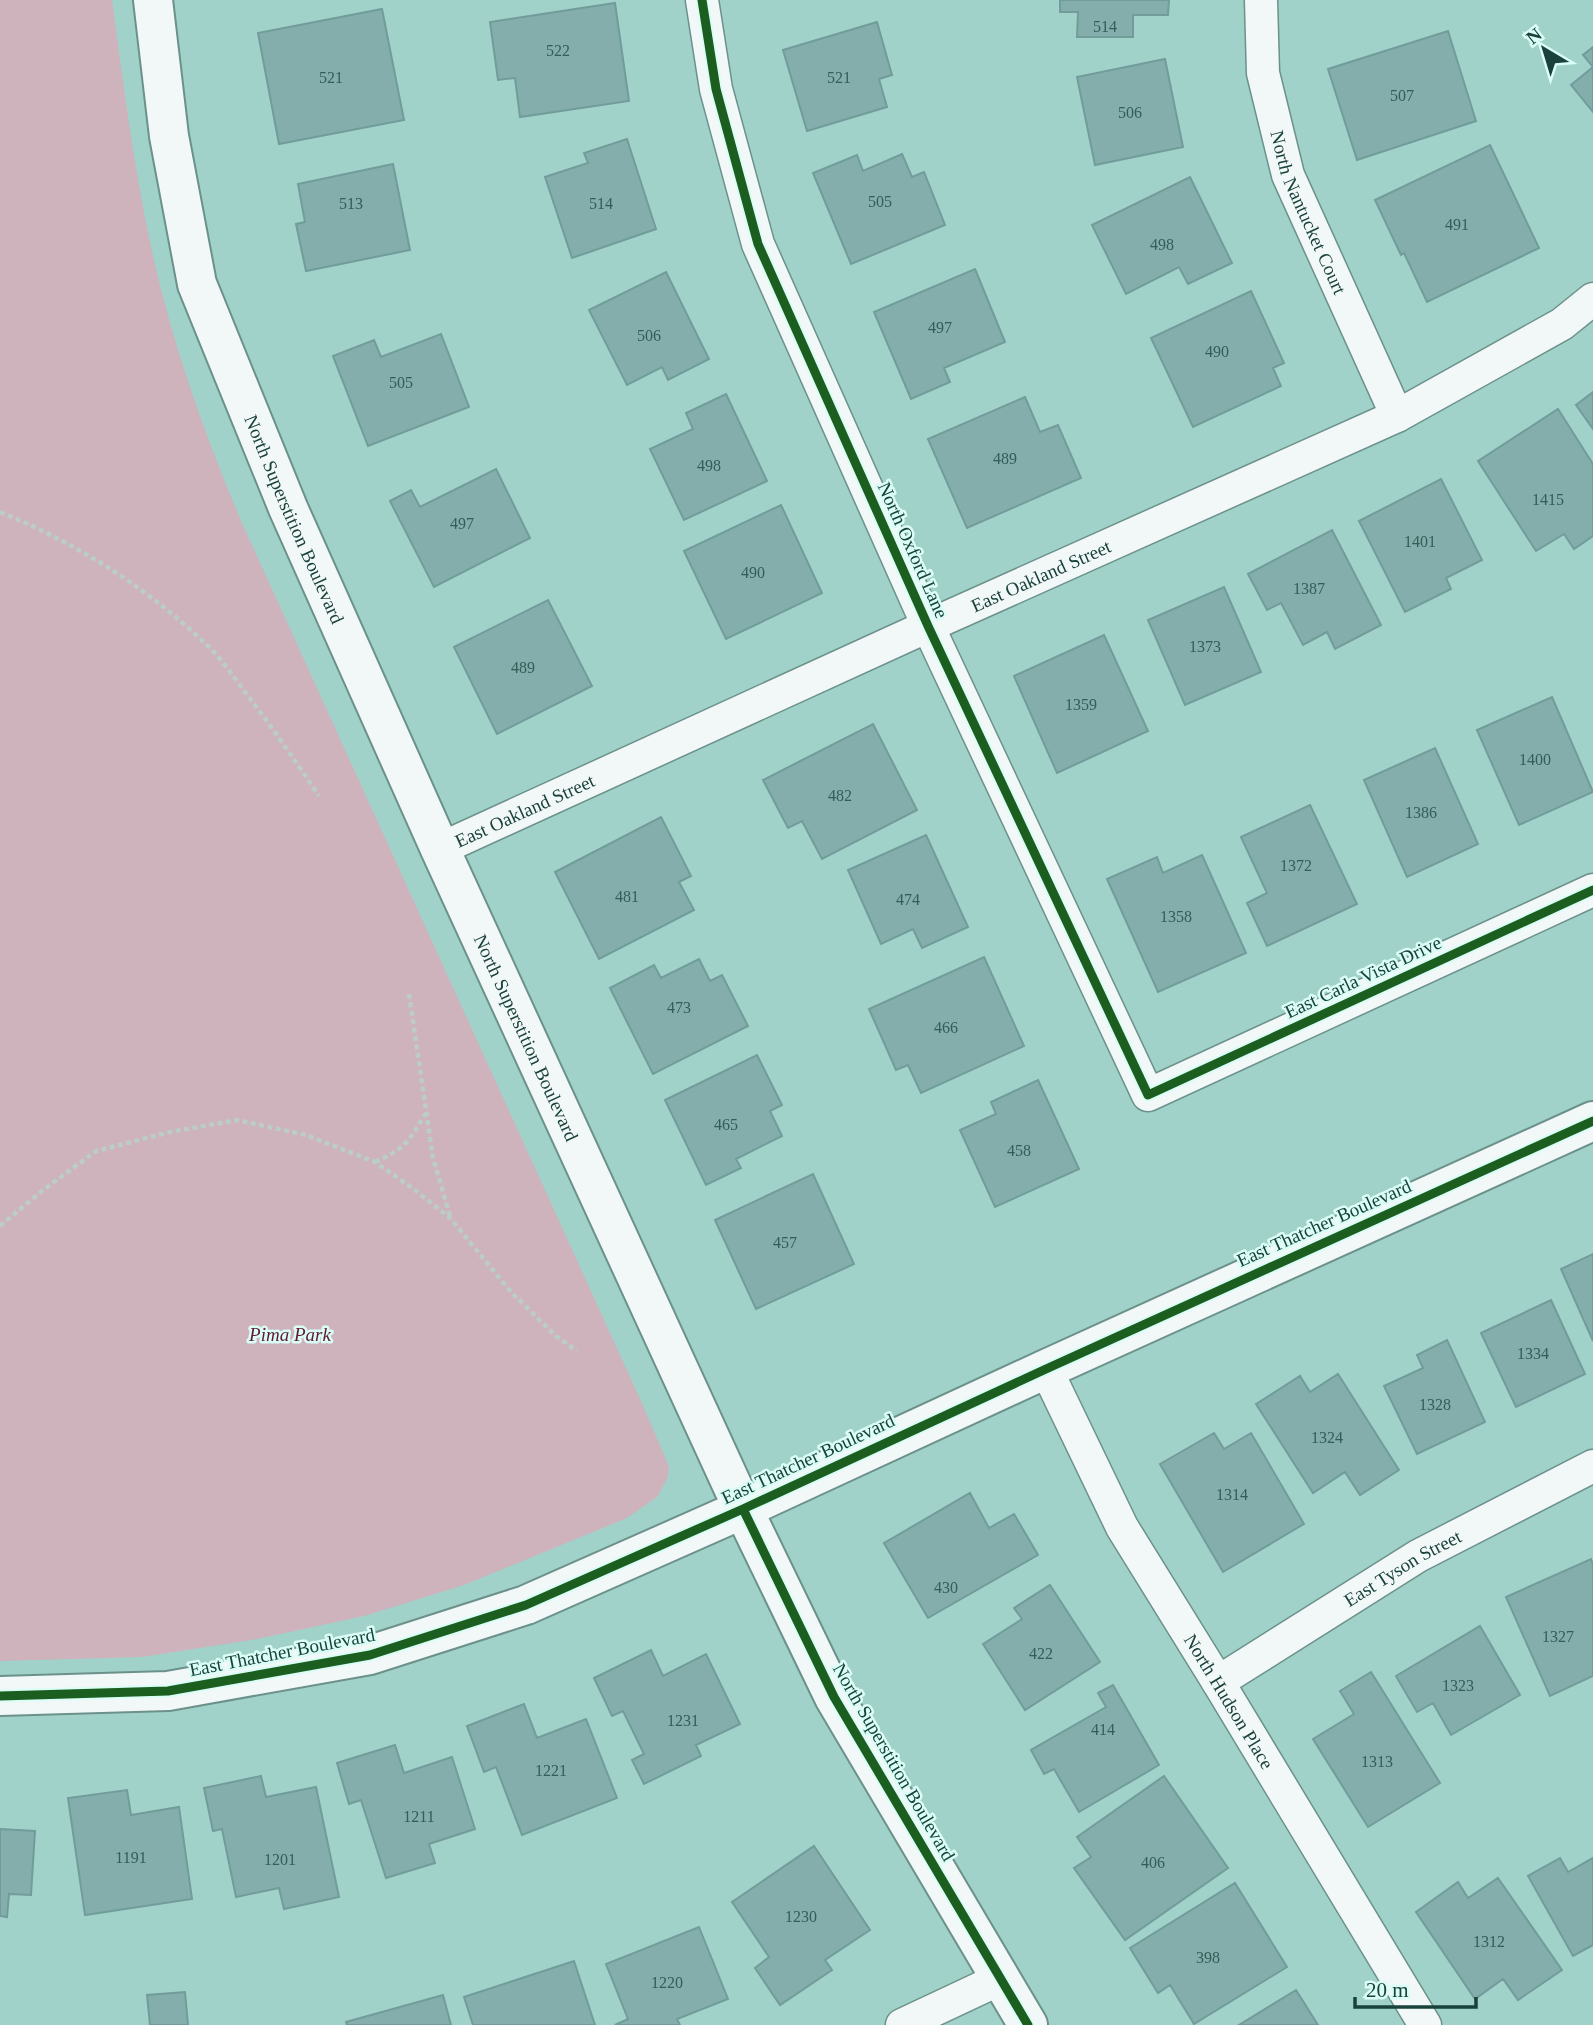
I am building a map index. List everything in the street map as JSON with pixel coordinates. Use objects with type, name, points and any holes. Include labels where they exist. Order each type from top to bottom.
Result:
[{"type":"street","name":"North Superstition Boulevard","points":[[153,0],[169,136],[197,284],[289,508],[440,849],[743,1509],[834,1697],[1028,2025]]},
{"type":"street","name":"North Oxford Lane","points":[[702,0],[716,89],[758,244],[928,626],[1148,1095]]},
{"type":"street","name":"North Nantucket Court","points":[[1262,0],[1263,73],[1288,175],[1397,416]]},
{"type":"street","name":"East Oakland Street","points":[[440,849],[1397,416],[1562,324],[1593,299]]},
{"type":"street","name":"East Carla Vista Drive","points":[[1148,1095],[1593,890]]},
{"type":"street","name":"East Thatcher Boulevard","points":[[0,1696],[168,1691],[370,1655],[526,1605],[743,1509],[1046,1368],[1593,1121]]},
{"type":"street","name":"North Hudson Place","points":[[1046,1368],[1122,1527],[1425,2025]]},
{"type":"street","name":"East Tyson Street","points":[[1218,1682],[1418,1556],[1593,1466]]},
{"type":"street","points":[[902,2025],[1000,1979]]},
{"type":"path","points":[[0,512],[38,527],[144,590],[213,652],[269,722],[319,796]]},
{"type":"path","points":[[409,994],[433,1158],[450,1217]]},
{"type":"path","points":[[375,1162],[397,1152],[413,1136],[425,1114]]},
{"type":"path","points":[[0,1226],[96,1151],[170,1132],[237,1120],[306,1135],[375,1162],[450,1217],[511,1293],[556,1336],[577,1351]]},
{"type":"green space","name":"Pima Park","points":[[0,0],[112,0],[133,152],[158,278],[189,383],[214,453],[241,521],[669,1467],[667,1479],[657,1497],[627,1518],[464,1585],[364,1616],[257,1639],[142,1657],[0,1661]]},
{"type":"building","points":[[1060,0],[1169,0],[1168,15],[1133,15],[1133,37],[1077,37],[1078,12],[1060,12]]},
{"type":"building","points":[[615,3],[629,101],[520,117],[515,78],[498,80],[490,22]]},
{"type":"building","points":[[382,9],[404,120],[279,144],[258,33]]},
{"type":"building","points":[[877,22],[892,75],[879,79],[887,107],[807,131],[783,50]]},
{"type":"building","points":[[1448,31],[1476,121],[1357,160],[1328,69]]},
{"type":"building","points":[[1593,47],[1593,67],[1583,55]]},
{"type":"building","points":[[1165,59],[1183,147],[1095,165],[1077,77]]},
{"type":"building","points":[[1593,67],[1593,112],[1571,85]]},
{"type":"building","points":[[627,139],[656,229],[572,258],[545,177],[588,163],[584,153]]},
{"type":"building","points":[[1490,145],[1539,248],[1427,302],[1375,200]]},
{"type":"building","points":[[902,154],[912,177],[924,172],[945,225],[851,264],[813,173],[857,155],[863,171]]},
{"type":"building","points":[[393,164],[410,250],[306,271],[296,224],[305,222],[298,184]]},
{"type":"building","points":[[1190,177],[1232,263],[1188,284],[1179,267],[1126,294],[1092,225]]},
{"type":"building","points":[[975,269],[1005,342],[944,368],[950,382],[911,399],[874,312]]},
{"type":"building","points":[[666,272],[709,359],[668,380],[662,367],[627,385],[589,310]]},
{"type":"building","points":[[1251,291],[1284,363],[1273,368],[1281,386],[1193,427],[1151,338]]},
{"type":"building","points":[[441,334],[469,407],[368,446],[333,356],[374,340],[381,357]]},
{"type":"building","points":[[1593,392],[1593,429],[1576,405]]},
{"type":"building","points":[[726,394],[767,481],[684,520],[650,449],[693,429],[686,413]]},
{"type":"building","points":[[1025,397],[1040,432],[1058,425],[1081,478],[967,528],[928,439]]},
{"type":"building","points":[[1558,409],[1593,464],[1593,536],[1574,549],[1564,534],[1536,551],[1478,461]]},
{"type":"building","points":[[496,469],[530,538],[434,587],[390,501],[411,490],[420,507]]},
{"type":"building","points":[[1441,479],[1482,560],[1446,578],[1451,589],[1405,612],[1359,521]]},
{"type":"building","points":[[781,505],[822,593],[726,639],[684,551]]},
{"type":"building","points":[[1332,530],[1381,625],[1335,649],[1327,632],[1303,645],[1281,603],[1267,610],[1248,574]]},
{"type":"building","points":[[1224,587],[1261,672],[1185,705],[1148,620]]},
{"type":"building","points":[[548,600],[592,686],[497,734],[454,647]]},
{"type":"building","points":[[1104,635],[1148,731],[1057,773],[1014,676]]},
{"type":"building","points":[[1552,697],[1593,792],[1519,825],[1477,730]]},
{"type":"building","points":[[873,724],[917,810],[822,859],[802,821],[788,828],[763,780]]},
{"type":"building","points":[[1435,748],[1478,844],[1407,877],[1364,780]]},
{"type":"building","points":[[1310,805],[1357,904],[1267,946],[1247,903],[1267,893],[1241,837]]},
{"type":"building","points":[[661,817],[691,876],[679,882],[694,910],[599,959],[555,872]]},
{"type":"building","points":[[926,835],[968,927],[922,948],[913,929],[881,944],[848,870]]},
{"type":"building","points":[[1202,855],[1246,953],[1158,992],[1107,879],[1157,857],[1163,873]]},
{"type":"building","points":[[984,957],[1024,1046],[921,1093],[908,1065],[896,1070],[869,1009]]},
{"type":"building","points":[[699,959],[710,981],[722,975],[748,1026],[653,1074],[610,988],[654,965],[661,978]]},
{"type":"building","points":[[757,1055],[782,1105],[770,1111],[782,1136],[736,1159],[741,1168],[706,1185],[665,1100]]},
{"type":"building","points":[[1038,1080],[1079,1169],[995,1207],[960,1130],[996,1114],[991,1102]]},
{"type":"building","points":[[813,1174],[854,1264],[756,1309],[715,1220]]},
{"type":"building","points":[[1593,1254],[1593,1341],[1561,1269]]},
{"type":"building","points":[[1551,1300],[1585,1374],[1516,1407],[1481,1333]]},
{"type":"building","points":[[1447,1340],[1485,1422],[1417,1454],[1384,1386],[1423,1368],[1417,1355]]},
{"type":"building","points":[[1338,1374],[1399,1470],[1360,1495],[1345,1472],[1313,1493],[1256,1404],[1300,1376],[1310,1392]]},
{"type":"building","points":[[1214,1433],[1224,1449],[1251,1433],[1304,1524],[1223,1572],[1160,1464]]},
{"type":"building","points":[[970,1493],[989,1528],[1014,1514],[1038,1555],[928,1618],[884,1543]]},
{"type":"building","points":[[1591,1559],[1593,1676],[1550,1696],[1506,1597]]},
{"type":"building","points":[[1050,1585],[1100,1662],[1025,1710],[983,1644],[1022,1619],[1014,1608]]},
{"type":"building","points":[[1480,1626],[1520,1695],[1451,1735],[1433,1703],[1417,1712],[1396,1676]]},
{"type":"building","points":[[651,1650],[663,1676],[706,1654],[740,1724],[696,1745],[701,1756],[644,1784],[632,1760],[644,1754],[623,1711],[612,1716],[594,1678]]},
{"type":"building","points":[[1371,1672],[1440,1783],[1368,1827],[1313,1739],[1354,1714],[1340,1691]]},
{"type":"building","points":[[1113,1685],[1159,1765],[1079,1812],[1054,1769],[1044,1774],[1031,1750],[1106,1707],[1098,1693]]},
{"type":"building","points":[[524,1704],[537,1738],[586,1719],[617,1798],[522,1835],[496,1767],[484,1772],[467,1726]]},
{"type":"building","points":[[395,1745],[404,1773],[452,1757],[475,1829],[429,1844],[435,1863],[386,1878],[361,1800],[349,1804],[337,1763]]},
{"type":"building","points":[[261,1776],[266,1797],[316,1787],[339,1897],[284,1909],[279,1888],[236,1897],[222,1829],[213,1831],[204,1788]]},
{"type":"building","points":[[1164,1776],[1228,1868],[1125,1940],[1074,1868],[1091,1857],[1077,1837]]},
{"type":"building","points":[[127,1790],[131,1815],[179,1807],[192,1899],[85,1915],[68,1798]]},
{"type":"building","points":[[0,1829],[35,1831],[31,1895],[9,1894],[7,1917],[0,1916]]},
{"type":"building","points":[[814,1846],[870,1930],[825,1960],[832,1970],[780,2005],[755,1968],[769,1957],[732,1902]]},
{"type":"building","points":[[1560,1858],[1568,1872],[1593,1858],[1593,1945],[1573,1956],[1528,1876]]},
{"type":"building","points":[[1498,1878],[1562,1970],[1518,2000],[1503,1979],[1475,1999],[1416,1912],[1458,1882],[1468,1898]]},
{"type":"building","points":[[1235,1883],[1287,1967],[1194,2024],[1170,1985],[1158,1993],[1130,1948]]},
{"type":"building","points":[[699,1927],[728,1999],[677,2019],[680,2025],[615,2025],[628,2019],[606,1964]]},
{"type":"building","points":[[574,1961],[595,2025],[473,2025],[464,1997]]},
{"type":"building","points":[[1296,1990],[1318,2025],[1239,2025]]},
{"type":"building","points":[[185,1992],[188,2025],[150,2025],[147,1995]]},
{"type":"building","points":[[443,1995],[451,2025],[347,2025],[346,2022]]},
{"type":"cycle path","points":[[702,0],[716,89],[758,244],[928,626],[1148,1095],[1593,890]]},
{"type":"cycle path","points":[[0,1696],[168,1691],[370,1655],[526,1605],[743,1509],[1593,1121]]},
{"type":"cycle path","points":[[743,1509],[834,1697],[1028,2025]]}]
